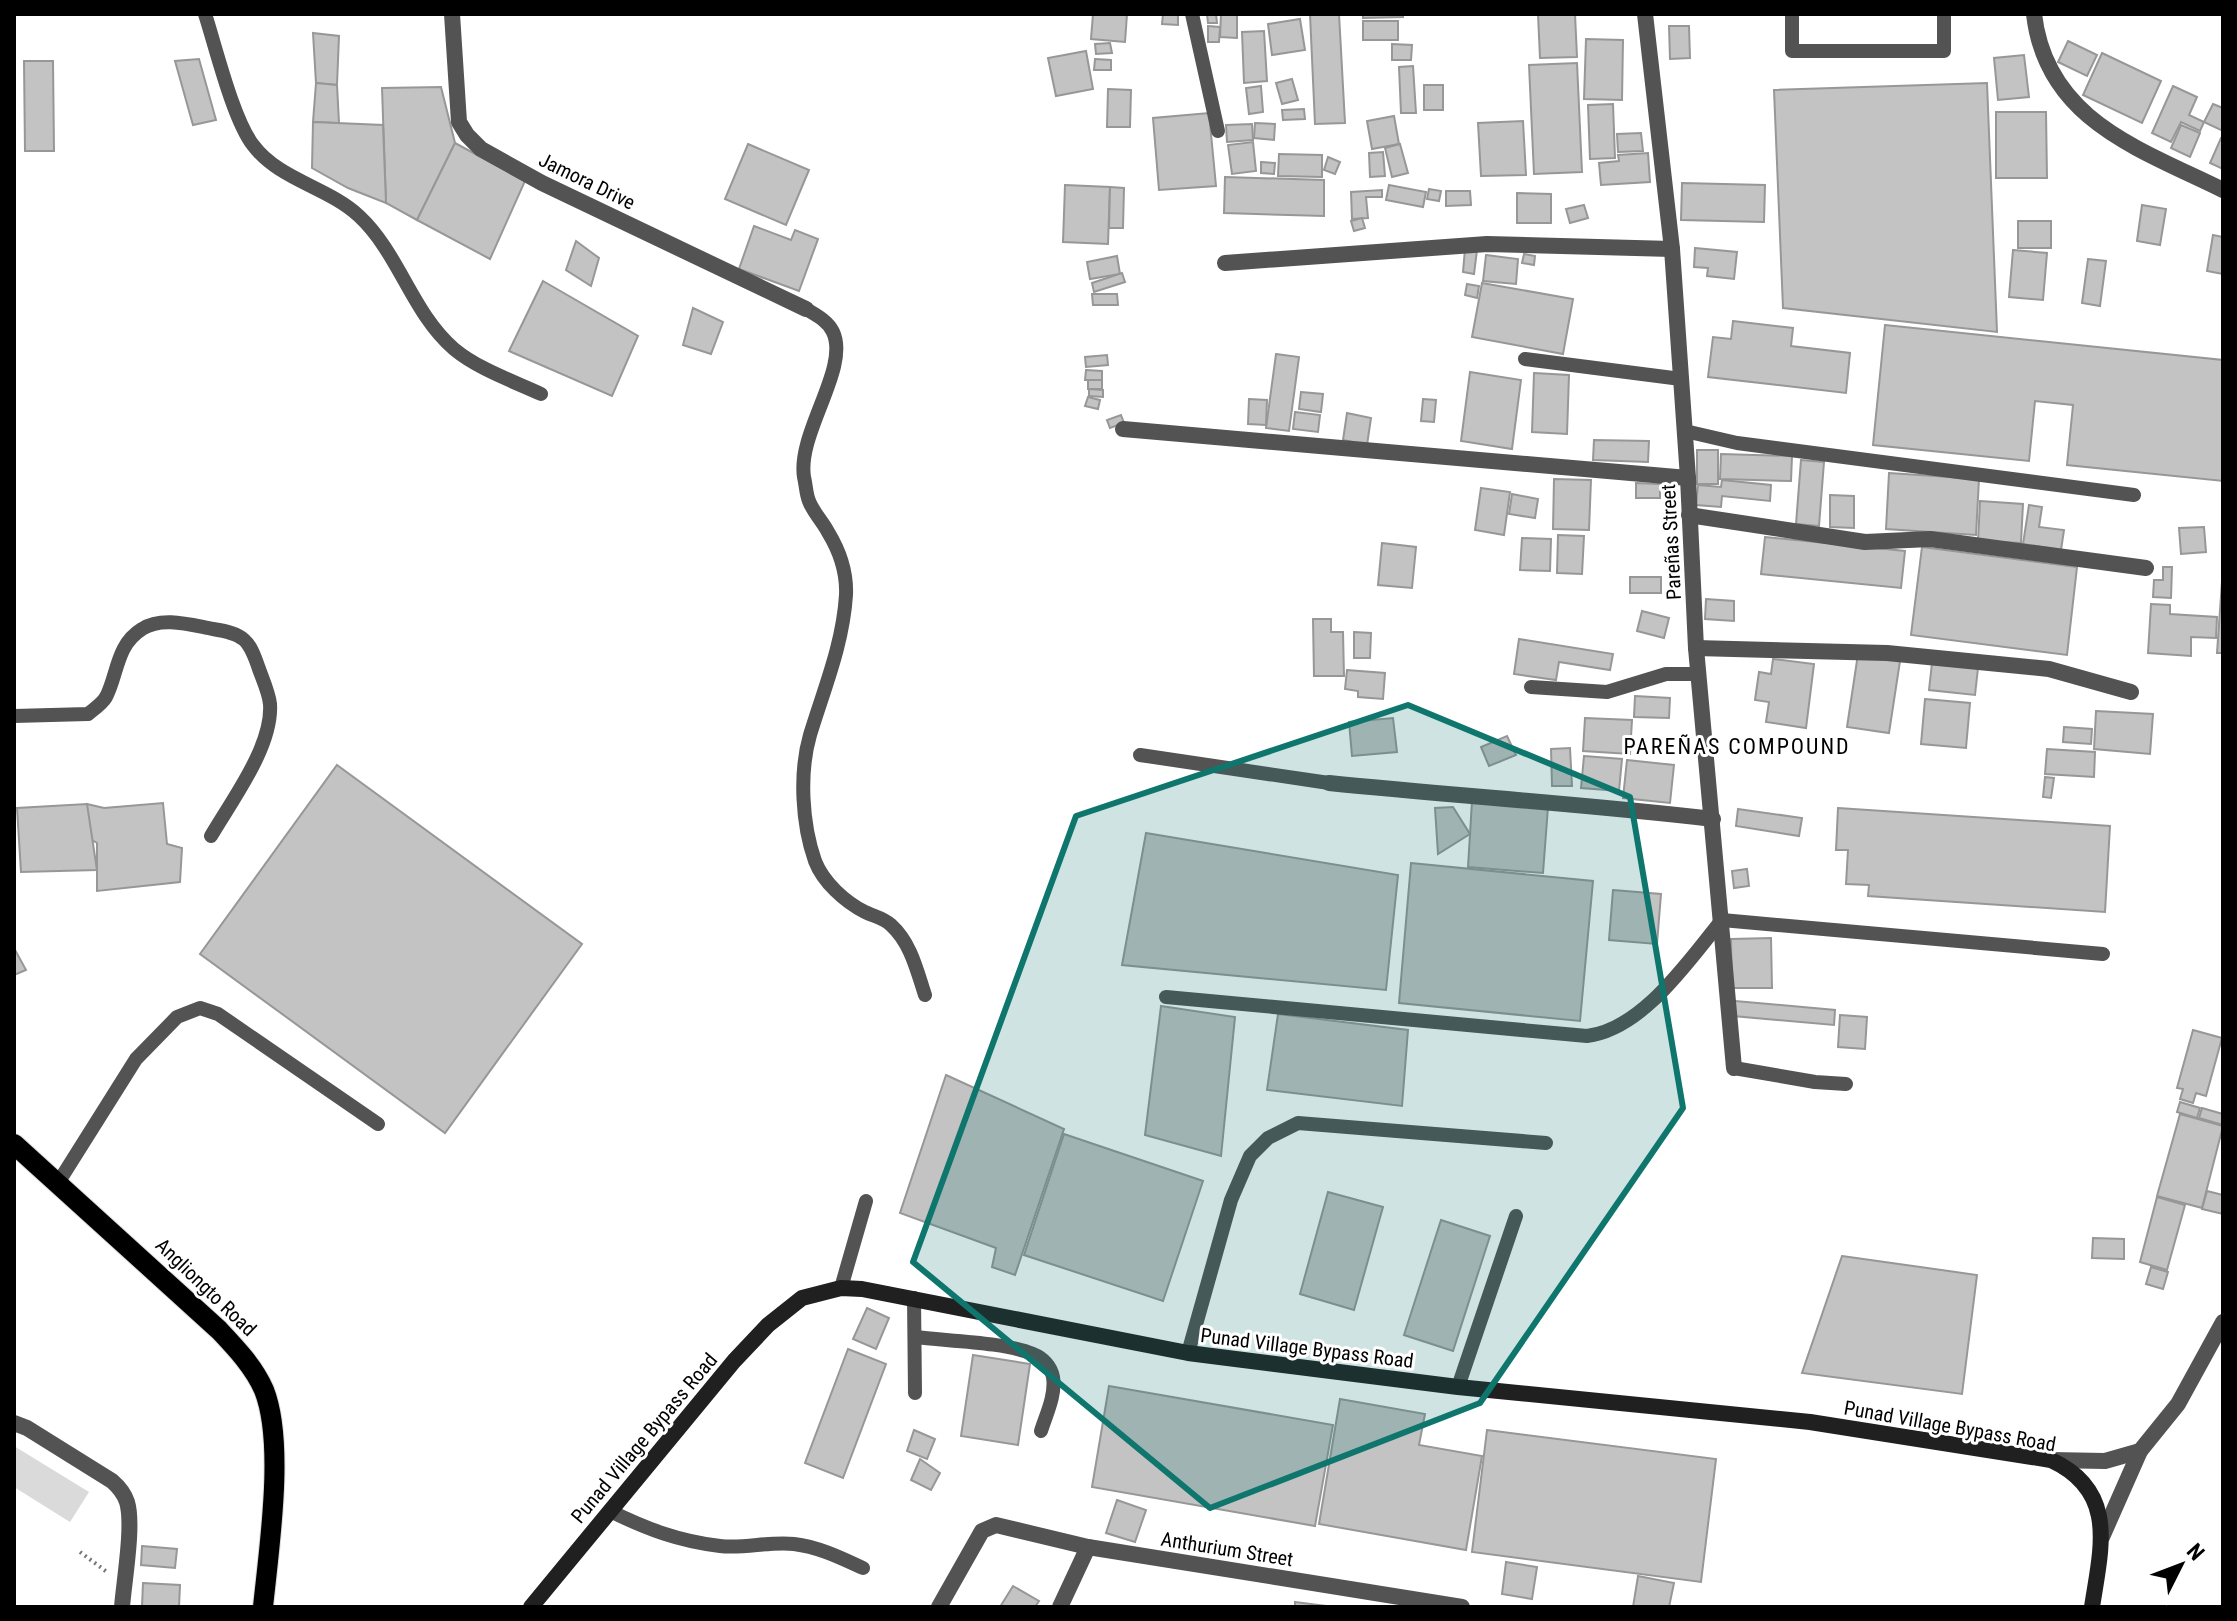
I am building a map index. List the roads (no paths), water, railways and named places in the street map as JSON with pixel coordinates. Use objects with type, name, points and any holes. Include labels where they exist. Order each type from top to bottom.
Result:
[{"type":"main road","name":"Angliongto Road","points":[[14,1144],[219,1330],[245,1358],[263,1388],[273,1421],[274,1450],[263,1607]]},
{"type":"main road","name":"Punad Village Bypass Road","points":[[531,1607],[734,1361],[768,1325],[802,1298],[841,1288],[914,1298],[1188,1353],[1458,1387],[1810,1422],[2051,1460],[2074,1473],[2092,1494],[2099,1512],[2102,1537],[2092,1607]]},
{"type":"street","name":"Jamora Drive","points":[[452,14],[459,122],[481,149],[542,183],[806,309]]},
{"type":"street","name":"Pareñas Street","points":[[1645,14],[1672,249],[1696,648],[1734,1068]]},
{"type":"street","points":[[2034,14],[2044,54],[2059,85],[2077,108],[2114,136],[2223,190]]},
{"type":"street","points":[[1225,263],[1487,244],[1672,249]]},
{"type":"street","points":[[1123,429],[1688,478]]},
{"type":"street","points":[[1689,515],[1865,542],[1930,539],[2146,568]]},
{"type":"street","points":[[1696,648],[1901,654],[2049,669],[2131,692]]},
{"type":"street","points":[[1329,783],[1465,797],[1611,807],[1713,819]]},
{"type":"street","points":[[2102,1537],[2140,1451],[2178,1404],[2223,1322]]},
{"type":"street","points":[[14,1423],[27,1428],[120,1489],[129,1508],[122,1607]]},
{"type":"street","points":[[2051,1460],[2105,1461],[2140,1451]]},
{"type":"street","name":"Anthurium Street","points":[[939,1607],[977,1538],[988,1527],[1004,1526],[1088,1547],[1458,1607]]},
{"type":"street","points":[[1060,1607],[1088,1547]]},
{"type":"lane","points":[[205,14],[240,121],[252,145],[270,163],[357,213],[375,231],[430,323],[455,350],[541,394]]},
{"type":"lane","points":[[1192,14],[1218,131]]},
{"type":"lane","points":[[1792,14],[1792,51],[1944,51],[1944,14]]},
{"type":"lane","points":[[806,309],[823,319],[833,332],[837,349],[832,374],[808,439],[803,468],[809,501],[829,533],[843,565],[846,594],[836,651],[809,738],[803,784],[808,826],[816,863],[837,893],[862,911],[889,922],[903,938],[925,995]]},
{"type":"lane","points":[[1525,359],[1681,379]]},
{"type":"lane","points":[[1685,431],[1737,443],[2134,495]]},
{"type":"lane","points":[[14,716],[88,714],[106,697],[124,647],[139,630],[155,623],[237,633],[251,648],[258,664],[270,703],[269,716],[263,744],[211,836]]},
{"type":"lane","points":[[1531,687],[1607,692],[1666,674],[1699,674]]},
{"type":"lane","points":[[1140,755],[1329,783]]},
{"type":"lane","points":[[1166,997],[1596,1035],[1622,1025],[1646,1006],[1722,920],[2103,954]]},
{"type":"lane","points":[[58,1183],[136,1059],[177,1017],[200,1008],[218,1014],[378,1124]]},
{"type":"lane","points":[[1734,1068],[1815,1082],[1846,1084]]},
{"type":"lane","points":[[1188,1353],[1231,1200],[1250,1156],[1268,1138],[1298,1123],[1546,1143]]},
{"type":"lane","points":[[841,1288],[866,1201]]},
{"type":"lane","points":[[1458,1387],[1516,1216]]},
{"type":"lane","points":[[914,1298],[915,1393]]},
{"type":"lane","points":[[915,1337],[1001,1347],[1033,1354],[1048,1364],[1053,1376],[1053,1391],[1041,1431]]},
{"type":"lane","points":[[610,1511],[652,1531],[687,1541],[725,1547],[794,1544],[826,1551],[863,1568]]},
{"type":"district","name":"PAREÑAS COMPOUND","points":[[1737,746]]}]
